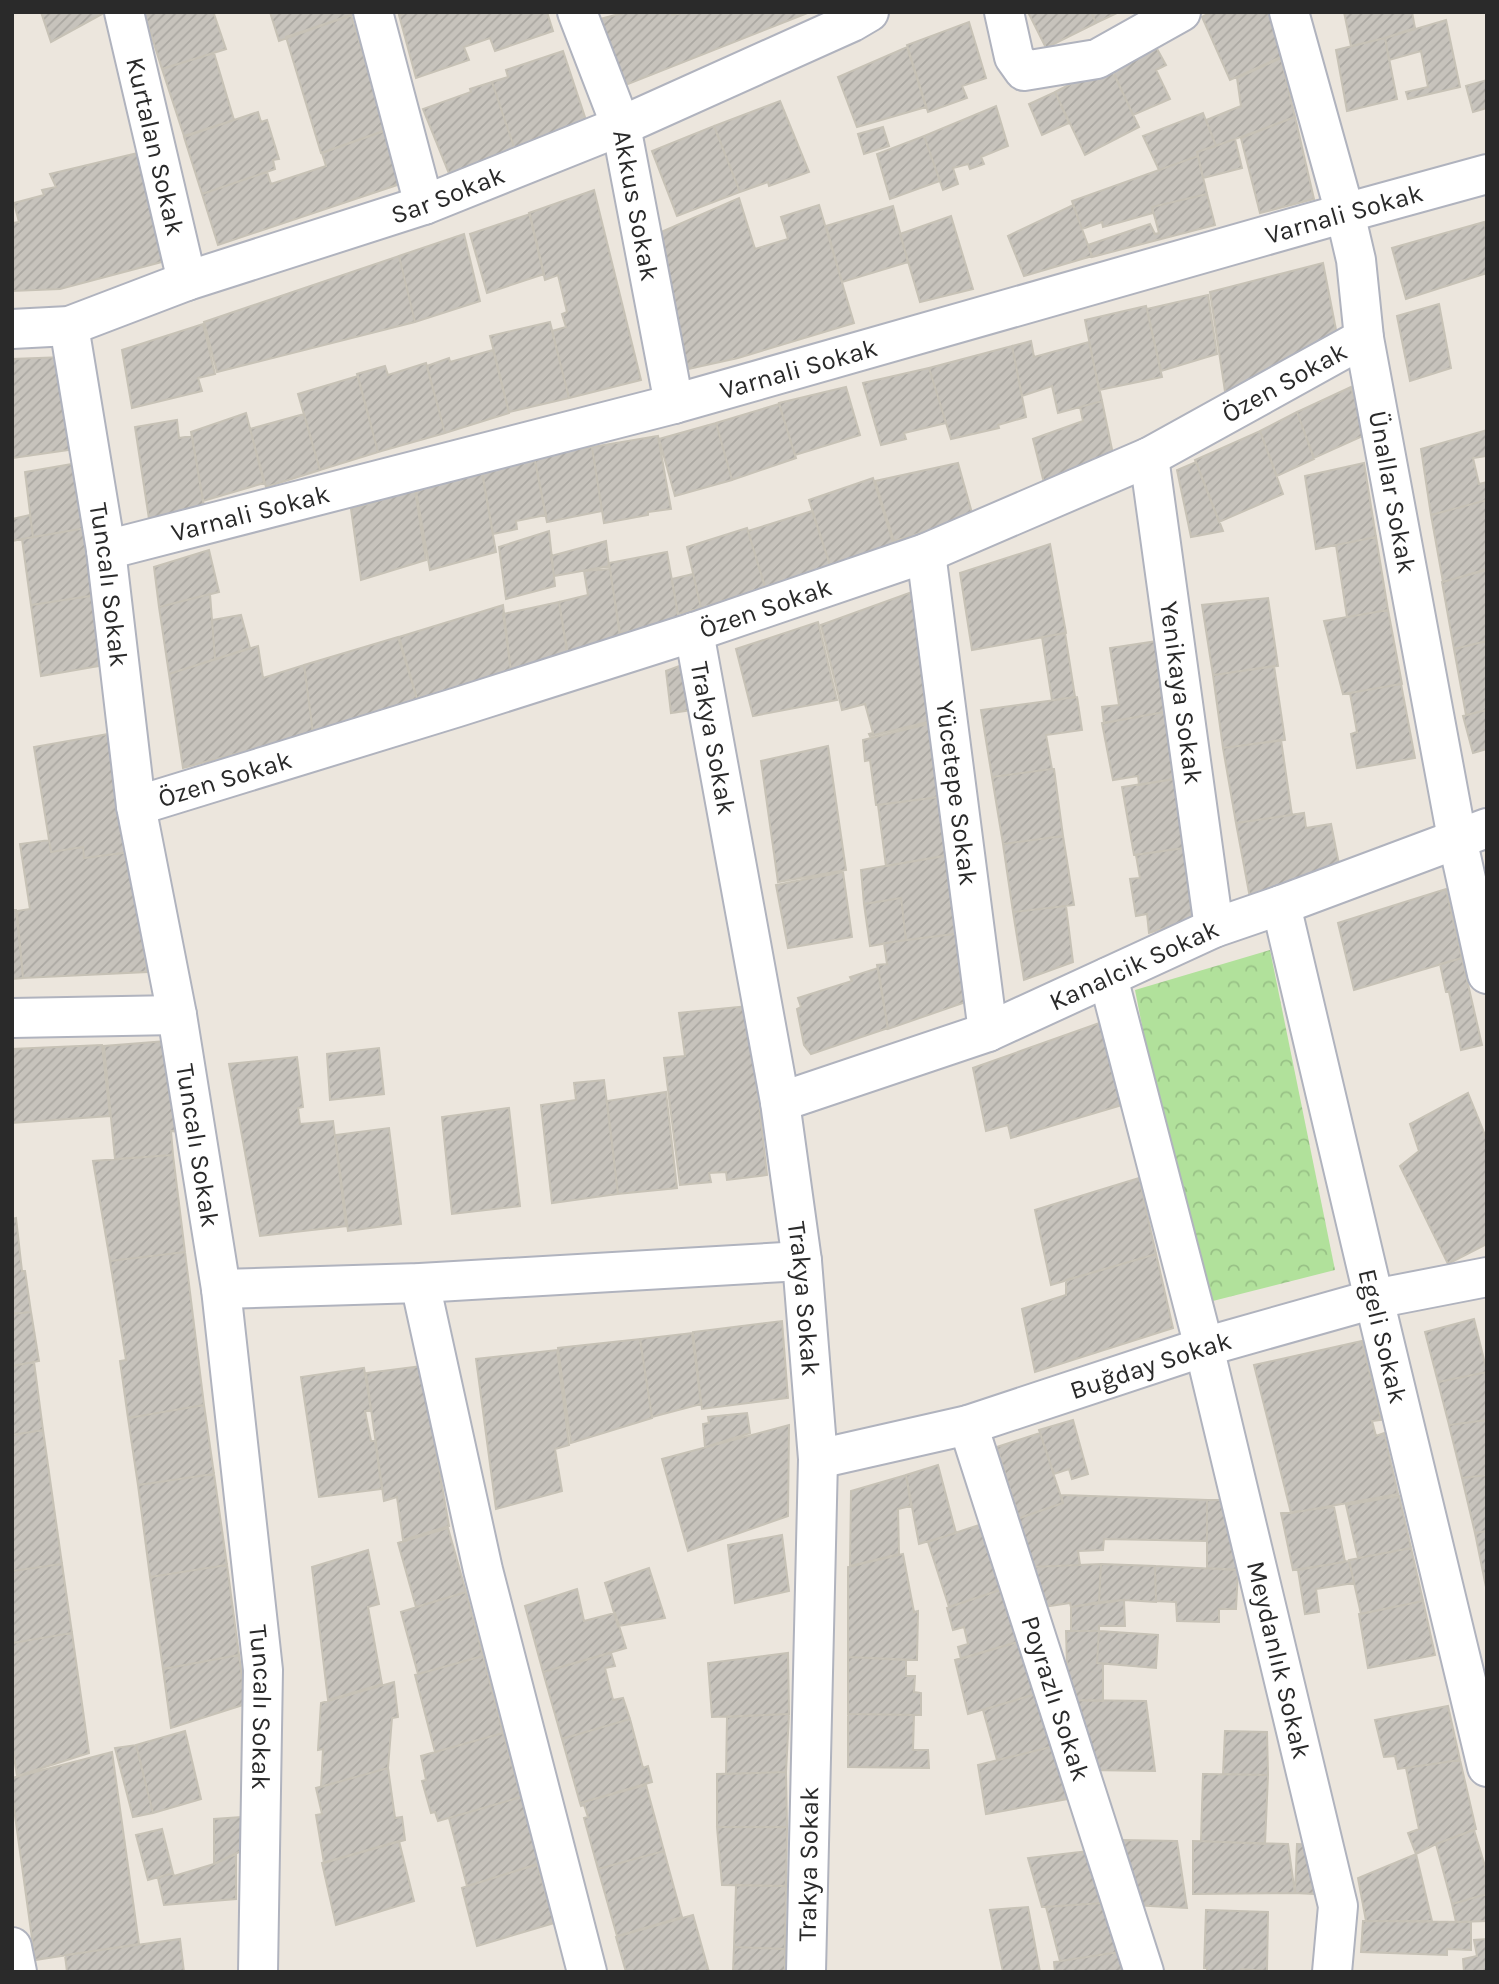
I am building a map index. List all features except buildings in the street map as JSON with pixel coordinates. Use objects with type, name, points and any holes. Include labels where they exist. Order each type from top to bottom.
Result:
[{"type":"street","name":"Kurtalan Sokak","points":[[124,12],[187,281]]},
{"type":"street","points":[[373,12],[424,205]]},
{"type":"street","name":"Akkus Sokak","points":[[577,12],[621,126],[674,404]]},
{"type":"street","points":[[1004,12],[1014,57],[1024,71],[1097,59],[1181,12]]},
{"type":"street","name":"Ünallar Sokak","points":[[1289,12],[1356,260],[1364,338],[1472,833],[1487,974]]},
{"type":"street","name":"Sar Sokak","points":[[12,329],[69,326],[187,281],[424,205],[621,126],[857,16]]},
{"type":"street","name":"Varnali Sokak","points":[[106,550],[674,404],[1487,174]]},
{"type":"street","name":"Tuncalı Sokak","points":[[69,326],[106,550],[136,806],[177,1015],[222,1289],[262,1670],[258,1972]]},
{"type":"street","name":"Özen Sokak","points":[[136,806],[694,632],[926,553],[1149,457],[1364,338]]},
{"type":"street","name":"Yenikaya Sokak","points":[[1149,457],[1214,928]]},
{"type":"street","name":"Yücetepe Sokak","points":[[926,553],[988,1032]]},
{"type":"street","name":"Trakya Sokak","points":[[694,632],[780,1102],[802,1261],[818,1459],[806,1972]]},
{"type":"street","name":"Kanalcik Sokak","points":[[780,1102],[988,1032],[1214,928],[1472,833]]},
{"type":"street","name":"Egeli Sokak","points":[[1281,905],[1487,1767]]},
{"type":"street","name":"Meydanlık Sokak","points":[[1108,977],[1204,1347],[1338,1906],[1332,1972]]},
{"type":"street","points":[[12,1017],[177,1015]]},
{"type":"street","points":[[222,1289],[420,1283],[802,1261]]},
{"type":"street","name":"Buğday Sokak","points":[[818,1459],[968,1425],[1204,1347],[1374,1300],[1487,1277]]},
{"type":"street","points":[[420,1283],[483,1570],[587,1972]]},
{"type":"street","name":"Poyrazlı Sokak","points":[[968,1425],[1144,1972]]},
{"type":"street","points":[[12,1947],[17,1972]]},
{"type":"green space","points":[[1270,950],[1335,1270],[1197,1305],[1135,990]]}]
